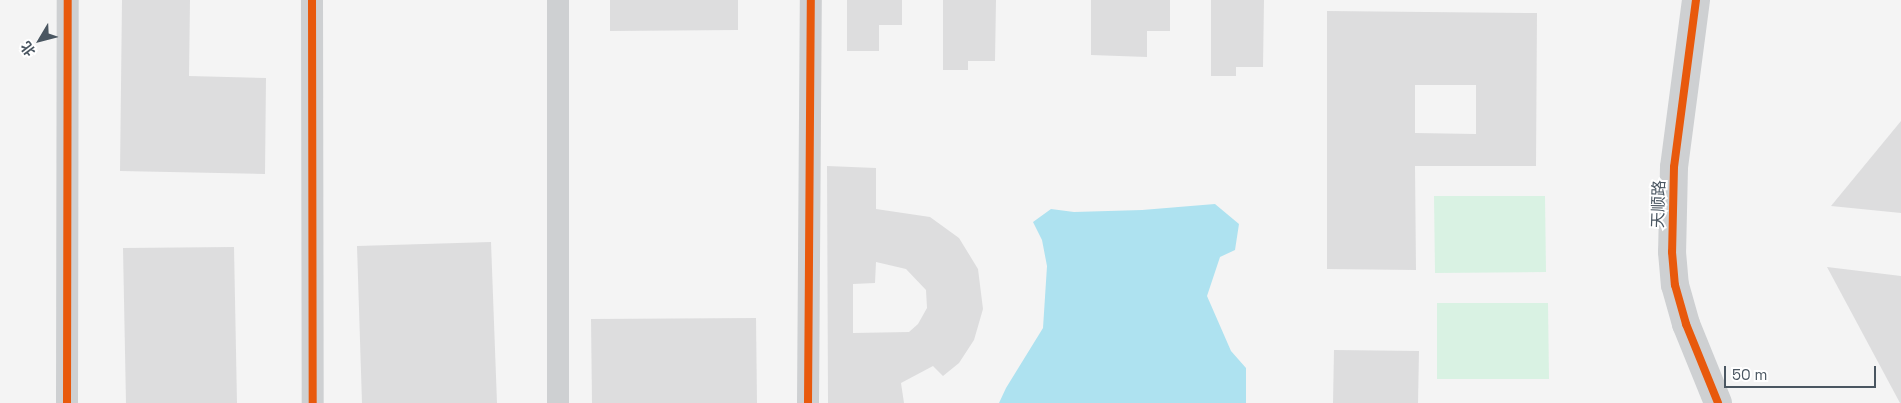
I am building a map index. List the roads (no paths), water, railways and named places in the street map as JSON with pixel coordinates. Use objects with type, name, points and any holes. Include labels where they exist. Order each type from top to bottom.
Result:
[{"type":"street","points":[[67,403],[68,0]]},
{"type":"street","points":[[312,0],[314,403]]},
{"type":"street","points":[[558,0],[558,403]]},
{"type":"street","points":[[808,403],[811,0]]},
{"type":"street","name":"天顺路","points":[[1696,0],[1674,167],[1672,252],[1676,285],[1686,324],[1718,403]]},
{"type":"water","points":[[1215,204],[1239,224],[1235,250],[1220,257],[1207,296],[1231,351],[1246,368],[1246,403],[999,403],[1006,388],[1043,328],[1047,266],[1042,240],[1033,222],[1051,209],[1074,212],[1142,210]]}]
